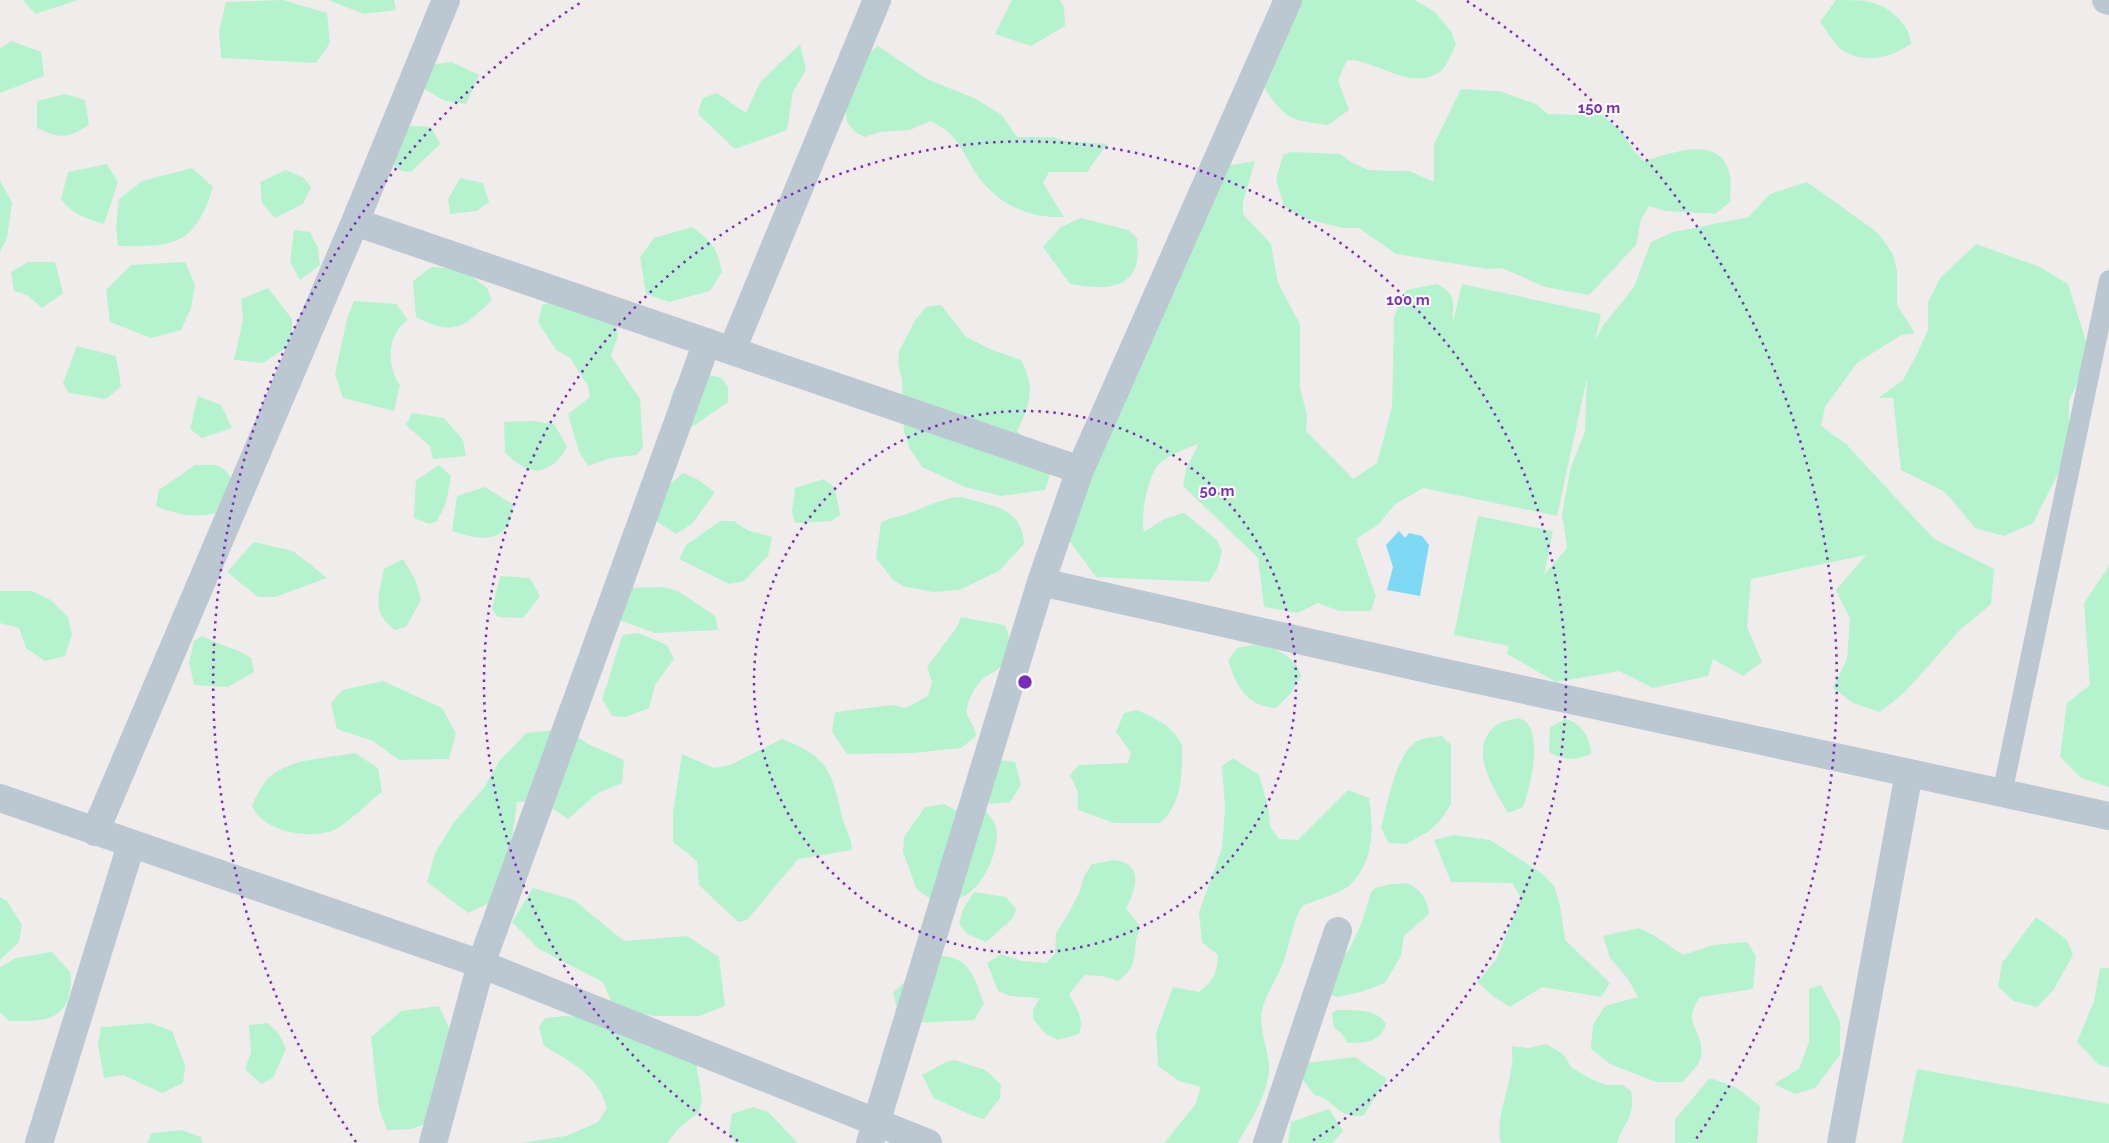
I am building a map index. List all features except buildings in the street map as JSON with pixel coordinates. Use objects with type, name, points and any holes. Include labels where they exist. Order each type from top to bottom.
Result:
[{"type":"street","points":[[95,832],[355,222],[446,0]]},
{"type":"street","points":[[433,1143],[481,964],[719,346],[877,0]]},
{"type":"street","points":[[872,1133],[1041,582],[1080,470],[1288,0]]},
{"type":"street","points":[[355,222],[1080,470]]},
{"type":"street","points":[[1041,582],[1432,670],[2109,816]]},
{"type":"street","points":[[1841,1143],[1909,773]]},
{"type":"street","points":[[0,798],[131,845],[481,964],[872,1133],[928,1143]]},
{"type":"street","points":[[39,1143],[131,845]]},
{"type":"street","points":[[1268,1143],[1338,931]]},
{"type":"lane","points":[[2002,794],[2109,280]]},
{"type":"green space","points":[[23,0],[78,0],[35,14]]},
{"type":"green space","points":[[283,0],[327,13],[330,43],[316,63],[221,58],[219,31],[226,2]]},
{"type":"green space","points":[[328,0],[394,0],[396,10],[364,14]]},
{"type":"green space","points":[[1012,0],[1060,0],[1064,8],[1065,26],[1031,46],[995,34]]},
{"type":"green space","points":[[1301,0],[1414,0],[1434,11],[1451,31],[1456,45],[1443,69],[1431,76],[1420,78],[1407,77],[1359,61],[1347,60],[1338,80],[1349,110],[1328,125],[1296,119],[1289,116],[1277,105],[1263,85]]},
{"type":"green space","points":[[1836,0],[1872,2],[1886,8],[1905,26],[1911,44],[1903,49],[1879,57],[1862,58],[1845,52],[1835,43],[1820,22]]},
{"type":"green space","points":[[11,41],[41,52],[44,76],[0,93],[0,49]]},
{"type":"green space","points":[[800,44],[806,70],[793,92],[787,130],[735,149],[699,115],[698,111],[703,98],[717,93],[746,113],[760,82]]},
{"type":"green space","points":[[878,46],[927,79],[976,99],[1002,115],[1017,137],[1052,137],[1066,141],[1107,144],[1087,172],[1049,172],[1043,183],[1064,217],[1051,217],[1025,212],[1002,200],[983,183],[952,136],[930,121],[910,130],[879,132],[865,137],[855,132],[847,122],[844,99],[856,62]]},
{"type":"green space","points":[[451,62],[479,75],[466,104],[445,101],[414,83],[426,65]]},
{"type":"green space","points":[[1461,89],[1499,91],[1536,104],[1548,114],[1602,115],[1621,131],[1634,151],[1644,161],[1679,151],[1704,150],[1714,153],[1723,160],[1729,171],[1731,182],[1730,202],[1715,214],[1666,211],[1649,206],[1641,220],[1636,245],[1589,295],[1545,287],[1502,268],[1488,269],[1396,254],[1359,228],[1342,228],[1303,218],[1284,206],[1276,179],[1283,155],[1291,152],[1340,154],[1368,170],[1409,171],[1434,182],[1434,144]]},
{"type":"green space","points":[[65,94],[85,100],[89,125],[75,133],[64,136],[58,136],[37,128],[37,101]]},
{"type":"green space","points":[[384,124],[431,127],[440,144],[411,172],[402,171],[384,161]]},
{"type":"green space","points":[[1255,161],[1243,202],[1243,214],[1271,244],[1278,283],[1300,324],[1300,388],[1307,415],[1306,431],[1353,479],[1377,463],[1392,407],[1394,316],[1406,290],[1437,284],[1444,288],[1451,295],[1453,322],[1462,284],[1601,314],[1595,341],[1602,327],[1634,287],[1651,242],[1673,232],[1749,217],[1770,194],[1807,182],[1878,233],[1893,254],[1897,270],[1897,305],[1915,333],[1901,335],[1857,363],[1825,407],[1821,426],[1846,444],[1934,539],[1994,569],[1991,604],[1961,629],[1904,693],[1880,712],[1853,703],[1833,688],[1847,659],[1850,619],[1836,590],[1866,555],[1751,579],[1747,627],[1762,662],[1743,676],[1713,659],[1708,676],[1653,688],[1619,671],[1556,682],[1507,654],[1509,646],[1454,635],[1478,516],[1553,531],[1544,575],[1567,548],[1562,514],[1571,467],[1585,432],[1587,378],[1557,516],[1423,488],[1394,505],[1379,524],[1356,539],[1376,596],[1371,611],[1339,611],[1318,603],[1297,613],[1264,607],[1258,558],[1183,486],[1186,469],[1199,443],[1169,456],[1156,468],[1146,495],[1143,525],[1144,532],[1164,519],[1184,513],[1217,540],[1222,551],[1218,567],[1209,582],[1096,577],[1066,536],[1139,370],[1154,312],[1186,265],[1186,238],[1220,167]]},
{"type":"green space","points":[[107,164],[118,182],[104,224],[80,215],[70,209],[61,199],[68,172]]},
{"type":"green space","points":[[192,168],[213,187],[199,221],[190,231],[180,239],[168,243],[118,246],[116,226],[119,199],[142,181]]},
{"type":"green space","points":[[286,170],[304,178],[311,187],[303,204],[275,218],[262,203],[260,182]]},
{"type":"green space","points":[[460,178],[483,183],[489,202],[477,211],[450,214],[448,199]]},
{"type":"green space","points":[[0,180],[12,203],[7,238],[0,252]]},
{"type":"green space","points":[[1081,218],[1128,230],[1137,238],[1137,262],[1132,274],[1125,280],[1117,284],[1098,287],[1070,284],[1043,247],[1061,227]]},
{"type":"green space","points":[[692,227],[713,246],[720,264],[722,272],[710,291],[669,302],[646,294],[640,257],[654,238]]},
{"type":"green space","points":[[294,230],[310,232],[318,248],[320,265],[300,280],[290,262]]},
{"type":"green space","points":[[1976,244],[2040,267],[2068,284],[2090,354],[2069,401],[2069,452],[2033,523],[2004,536],[1975,528],[1945,492],[1901,470],[1893,398],[1878,398],[1903,380],[1916,356],[1928,330],[1928,302],[1941,277]]},
{"type":"green space","points":[[28,262],[55,262],[63,293],[42,308],[27,295],[14,291],[11,272]]},
{"type":"green space","points":[[185,262],[195,285],[191,308],[181,330],[151,338],[110,322],[106,290],[131,265]]},
{"type":"green space","points":[[431,267],[462,269],[487,288],[492,300],[474,317],[458,326],[440,327],[416,317],[413,281]]},
{"type":"green space","points":[[268,288],[292,319],[292,344],[263,363],[234,360],[243,320],[241,299]]},
{"type":"green space","points":[[578,294],[613,298],[618,336],[611,356],[640,399],[643,446],[637,455],[611,458],[588,466],[579,452],[568,414],[590,397],[588,386],[570,358],[556,350],[538,322],[542,305]]},
{"type":"green space","points":[[354,301],[396,304],[408,320],[396,333],[391,350],[392,368],[400,385],[394,411],[343,398],[335,374],[347,319]]},
{"type":"green space","points":[[941,305],[965,336],[990,349],[1021,360],[1029,379],[1030,396],[1017,431],[1053,465],[1045,490],[1001,496],[965,487],[922,467],[910,449],[904,432],[902,380],[898,363],[899,351],[916,319],[926,307]]},
{"type":"green space","points":[[77,346],[116,356],[121,386],[106,399],[69,393],[63,383]]},
{"type":"green space","points":[[690,370],[722,378],[728,387],[728,402],[689,429],[673,429],[670,411],[671,396],[678,383]]},
{"type":"green space","points":[[198,396],[221,405],[232,428],[202,438],[190,429]]},
{"type":"green space","points":[[412,413],[444,418],[463,440],[466,456],[433,459],[430,446],[406,425]]},
{"type":"green space","points":[[534,421],[554,424],[567,446],[556,462],[545,469],[539,470],[525,468],[505,453],[504,422]]},
{"type":"green space","points":[[195,465],[217,466],[225,470],[229,475],[233,481],[229,509],[210,514],[192,515],[175,513],[156,506],[159,490]]},
{"type":"green space","points":[[439,465],[451,476],[446,503],[437,521],[429,524],[414,518],[416,480]]},
{"type":"green space","points":[[683,473],[697,479],[715,492],[692,524],[676,534],[656,521],[655,497]]},
{"type":"green space","points":[[824,479],[835,488],[840,515],[831,521],[795,523],[792,512],[795,488]]},
{"type":"green space","points":[[485,487],[514,505],[508,525],[496,535],[482,538],[452,531],[457,496]]},
{"type":"green space","points":[[961,497],[994,506],[1011,515],[1018,522],[1024,544],[999,571],[959,590],[933,592],[903,586],[893,580],[876,558],[881,523],[940,501]]},
{"type":"green space","points":[[720,521],[734,521],[747,530],[772,537],[768,556],[744,581],[729,584],[679,559],[686,545]]},
{"type":"green space","points":[[254,542],[293,551],[327,578],[275,597],[258,597],[227,572]]},
{"type":"green space","points":[[403,559],[415,579],[421,600],[406,627],[395,630],[382,616],[378,602],[384,569]]},
{"type":"green space","points":[[2109,566],[2109,787],[2081,778],[2060,757],[2067,703],[2090,685],[2084,603]]},
{"type":"green space","points":[[500,576],[530,578],[540,596],[523,618],[498,617],[492,609]]},
{"type":"green space","points":[[663,587],[678,591],[715,616],[718,630],[655,633],[619,620],[623,588]]},
{"type":"green space","points":[[0,591],[32,591],[51,600],[68,617],[72,635],[65,656],[45,661],[26,648],[19,628],[0,623]]},
{"type":"green space","points":[[961,617],[1004,625],[1007,629],[1009,640],[1003,663],[978,684],[968,704],[968,716],[976,736],[961,748],[913,753],[847,754],[832,732],[835,712],[892,705],[906,708],[928,696],[932,682],[927,667],[957,627]]},
{"type":"green space","points":[[638,633],[667,645],[674,659],[655,685],[649,708],[626,717],[612,716],[602,699],[607,683],[623,635]]},
{"type":"green space","points":[[202,636],[251,658],[254,672],[228,687],[194,685],[189,662],[194,641]]},
{"type":"green space","points":[[1260,644],[1285,655],[1295,663],[1301,676],[1291,693],[1276,708],[1257,703],[1244,694],[1235,679],[1228,661],[1237,648]]},
{"type":"green space","points":[[383,681],[442,708],[456,733],[449,759],[399,760],[373,741],[337,729],[331,703],[342,690]]},
{"type":"green space","points":[[1137,710],[1169,728],[1175,733],[1182,746],[1180,788],[1168,815],[1160,823],[1114,823],[1078,810],[1078,792],[1070,775],[1079,765],[1128,763],[1131,753],[1116,732],[1124,713]]},
{"type":"green space","points":[[1517,718],[1526,722],[1532,731],[1534,757],[1523,807],[1508,813],[1490,781],[1483,758],[1483,746],[1487,736],[1495,726]]},
{"type":"green space","points":[[1565,719],[1576,723],[1584,732],[1591,748],[1591,754],[1569,759],[1549,752],[1550,727]]},
{"type":"green space","points":[[566,729],[588,744],[624,760],[622,783],[598,793],[568,819],[541,801],[517,802],[512,837],[514,856],[506,895],[468,913],[427,882],[435,853],[454,822],[483,789],[500,760],[526,733]]},
{"type":"green space","points":[[1442,736],[1451,745],[1451,804],[1440,821],[1428,832],[1406,844],[1389,843],[1381,828],[1398,766],[1411,746],[1419,740]]},
{"type":"green space","points":[[782,739],[810,753],[826,769],[836,790],[852,850],[798,859],[747,920],[738,922],[699,885],[697,861],[673,842],[673,813],[682,754],[714,768],[730,765]]},
{"type":"green space","points":[[355,753],[378,768],[382,792],[339,827],[324,833],[300,834],[265,822],[257,814],[252,805],[260,789],[272,775],[281,769],[312,759]]},
{"type":"green space","points":[[1233,758],[1259,775],[1269,811],[1270,826],[1279,839],[1298,840],[1348,790],[1369,798],[1372,822],[1370,845],[1363,867],[1349,886],[1302,906],[1293,927],[1283,963],[1262,1010],[1261,1023],[1269,1066],[1266,1086],[1263,1096],[1238,1143],[1164,1143],[1195,1105],[1201,1087],[1179,1081],[1158,1066],[1156,1033],[1173,987],[1199,992],[1208,984],[1216,972],[1218,955],[1202,942],[1199,912],[1222,848],[1225,808],[1222,766]]},
{"type":"green space","points":[[999,760],[1015,762],[1021,785],[1010,802],[991,804],[979,796]]},
{"type":"green space","points":[[944,804],[957,811],[986,811],[995,824],[997,833],[996,843],[994,854],[984,876],[970,892],[958,898],[931,900],[916,888],[903,852],[904,837],[925,807]]},
{"type":"green space","points":[[1454,835],[1490,840],[1543,874],[1554,886],[1560,905],[1565,940],[1610,983],[1601,997],[1542,987],[1510,1007],[1494,997],[1477,982],[1496,960],[1521,898],[1512,883],[1451,882],[1434,840]]},
{"type":"green space","points":[[1114,860],[1124,862],[1134,872],[1135,885],[1126,909],[1140,926],[1133,964],[1128,972],[1118,981],[1103,976],[1085,975],[1069,994],[1080,1018],[1081,1028],[1079,1034],[1058,1040],[1046,1034],[1033,1019],[1033,1010],[1040,998],[1010,996],[998,991],[987,963],[1001,954],[1022,961],[1046,963],[1055,954],[1056,933],[1080,891],[1084,876],[1092,864]]},
{"type":"green space","points":[[1391,884],[1408,884],[1420,892],[1426,900],[1429,914],[1404,936],[1401,956],[1385,983],[1361,992],[1337,997],[1327,993],[1336,962],[1349,950],[1362,922],[1371,892],[1375,888]]},
{"type":"green space","points":[[533,888],[574,900],[624,941],[687,936],[719,957],[725,1006],[699,1016],[654,1016],[615,1010],[603,982],[539,949],[512,922]]},
{"type":"green space","points":[[974,892],[1006,897],[1016,909],[1013,918],[986,942],[967,934],[959,924],[963,909]]},
{"type":"green space","points":[[0,897],[7,901],[22,925],[19,942],[0,960]]},
{"type":"green space","points":[[2036,917],[2067,940],[2073,955],[2054,989],[2037,1007],[2014,1001],[1998,987],[2002,963]]},
{"type":"green space","points":[[1639,928],[1655,936],[1683,955],[1713,945],[1747,942],[1756,956],[1753,989],[1700,997],[1694,1007],[1692,1015],[1694,1027],[1700,1039],[1701,1056],[1696,1066],[1683,1082],[1656,1082],[1610,1064],[1591,1049],[1593,1025],[1605,1006],[1638,997],[1628,979],[1610,958],[1603,936]]},
{"type":"green space","points":[[52,952],[71,973],[67,1001],[55,1015],[47,1018],[9,1021],[0,1012],[0,967],[16,958]]},
{"type":"green space","points":[[939,956],[958,960],[970,971],[974,978],[984,1004],[974,1020],[914,1023],[899,1017],[893,993],[921,966]]},
{"type":"green space","points":[[2100,968],[2109,968],[2109,1067],[2099,1065],[2077,1042],[2094,1001]]},
{"type":"green space","points":[[1821,985],[1840,1021],[1840,1055],[1815,1088],[1795,1094],[1774,1084],[1799,1069],[1809,1042],[1809,989]]},
{"type":"green space","points":[[439,1006],[465,1062],[436,1120],[411,1129],[387,1130],[379,1109],[371,1037],[401,1011]]},
{"type":"green space","points":[[1337,1010],[1358,1010],[1377,1015],[1386,1024],[1384,1030],[1371,1041],[1348,1043],[1341,1033],[1334,1028],[1332,1013]]},
{"type":"green space","points":[[565,1016],[588,1017],[696,1061],[702,1100],[699,1112],[677,1130],[667,1143],[521,1143],[566,1136],[598,1122],[607,1108],[603,1097],[590,1078],[573,1064],[544,1046],[539,1027],[545,1018]]},
{"type":"green space","points":[[150,1023],[172,1031],[185,1065],[183,1083],[162,1093],[123,1075],[104,1078],[98,1045],[101,1027]]},
{"type":"green space","points":[[268,1023],[279,1034],[286,1049],[273,1078],[261,1084],[245,1069],[251,1052],[249,1025]]},
{"type":"green space","points":[[1546,1044],[1563,1054],[1572,1068],[1591,1079],[1606,1085],[1623,1085],[1631,1091],[1631,1114],[1617,1143],[1501,1143],[1501,1115],[1512,1067],[1512,1046],[1529,1048]]},
{"type":"green space","points":[[1355,1057],[1387,1079],[1363,1116],[1346,1114],[1321,1097],[1314,1095],[1299,1074],[1305,1063]]},
{"type":"green space","points":[[955,1060],[985,1070],[1001,1084],[1000,1098],[984,1119],[934,1098],[922,1075],[946,1062]]},
{"type":"green space","points":[[1917,1069],[2109,1104],[2109,1143],[1902,1143]]},
{"type":"green space","points":[[1710,1078],[1735,1087],[1760,1106],[1757,1143],[1675,1143],[1675,1119]]},
{"type":"green space","points":[[753,1107],[768,1112],[798,1143],[736,1143],[729,1133],[732,1114]]},
{"type":"green space","points":[[1329,1109],[1343,1131],[1332,1143],[1288,1143],[1291,1122]]},
{"type":"green space","points":[[181,1130],[201,1137],[203,1143],[147,1143],[152,1133]]},
{"type":"water","points":[[1399,531],[1405,538],[1409,533],[1422,536],[1429,545],[1420,596],[1387,590],[1393,567],[1386,545]]}]
